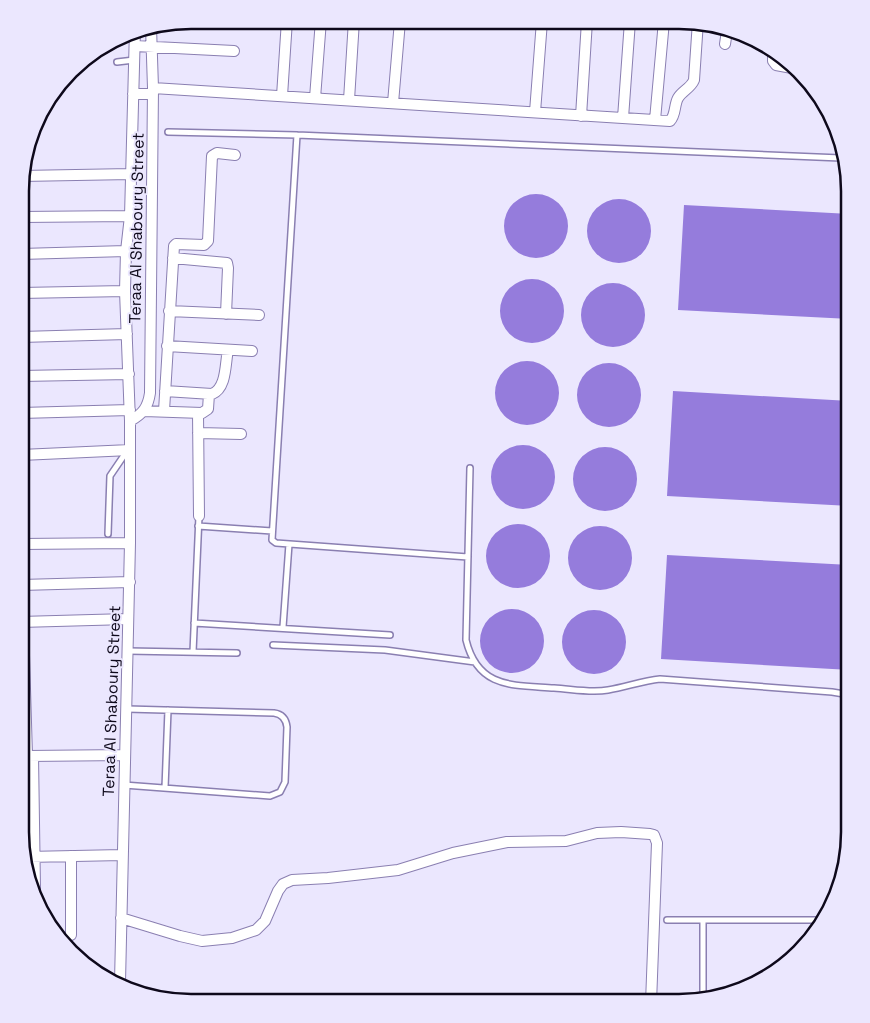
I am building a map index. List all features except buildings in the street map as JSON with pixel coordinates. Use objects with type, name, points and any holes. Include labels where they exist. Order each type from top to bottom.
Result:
[{"type":"street","points":[[282,96],[286,29]]},
{"type":"street","points":[[315,98],[320,29]]},
{"type":"street","points":[[348,100],[353,29]]},
{"type":"street","points":[[393,103],[399,29]]},
{"type":"street","points":[[535,112],[541,29]]},
{"type":"street","points":[[580,116],[586,29]]},
{"type":"street","points":[[623,118],[629,29]]},
{"type":"street","points":[[655,120],[663,29]]},
{"type":"street","points":[[133,94],[153,91],[282,96],[670,121],[672,120],[677,100],[692,85],[694,80],[697,30]]},
{"type":"street","name":"Teraa Al Shaboury Street","points":[[144,411],[150,393],[153,91],[150,34]]},
{"type":"street","points":[[725,44],[726,36]]},
{"type":"street","name":"Teraa Al Shaboury Street","points":[[120,977],[130,582],[130,410],[125,291],[126,251],[130,216],[135,38]]},
{"type":"street","points":[[135,46],[234,51]]},
{"type":"street","points":[[773,59],[776,65],[782,66]]},
{"type":"street","points":[[164,411],[174,246],[176,244],[204,245],[208,241],[212,156],[217,154],[235,155]]},
{"type":"street","points":[[30,176],[131,174]]},
{"type":"street","points":[[29,217],[130,216]]},
{"type":"street","points":[[29,254],[126,251]]},
{"type":"street","points":[[173,258],[225,261],[227,263],[226,314]]},
{"type":"street","points":[[29,293],[125,291]]},
{"type":"street","points":[[169,311],[259,315]]},
{"type":"street","points":[[29,337],[127,334]]},
{"type":"street","points":[[167,346],[252,351]]},
{"type":"street","points":[[165,391],[209,394],[216,392],[222,386],[228,350]]},
{"type":"street","points":[[29,376],[129,374]]},
{"type":"street","points":[[130,420],[144,411],[198,414],[206,412],[209,394]]},
{"type":"street","points":[[29,413],[130,410]]},
{"type":"street","points":[[198,414],[198,521]]},
{"type":"street","points":[[198,433],[241,434]]},
{"type":"street","points":[[29,455],[129,450]]},
{"type":"street","points":[[29,544],[130,543]]},
{"type":"street","points":[[29,585],[130,582]]},
{"type":"street","points":[[29,622],[128,619]]},
{"type":"street","points":[[29,756],[125,755]]},
{"type":"street","points":[[29,806],[31,857],[122,855]]},
{"type":"street","points":[[121,918],[202,941],[223,940],[245,935],[256,930],[266,921],[278,891],[283,884],[292,880],[398,870],[453,853],[507,842],[566,841],[597,833],[650,834],[654,835],[657,840],[650,994]]},
{"type":"street","points":[[71,856],[71,935]]},
{"type":"lane","points":[[117,62],[134,60]]},
{"type":"lane","points":[[168,132],[297,135],[838,158]]},
{"type":"lane","points":[[297,135],[272,538],[274,542],[289,544],[468,557]]},
{"type":"lane","points":[[108,534],[110,476],[129,450]]},
{"type":"lane","points":[[470,468],[466,640],[475,662],[492,678],[506,684],[600,691],[636,682],[660,679],[841,694]]},
{"type":"lane","points":[[193,652],[198,521],[272,531]]},
{"type":"lane","points":[[283,628],[289,544]]},
{"type":"lane","points":[[194,622],[390,635]]},
{"type":"lane","points":[[273,645],[385,650],[475,662]]},
{"type":"lane","points":[[128,651],[237,653]]},
{"type":"lane","points":[[124,785],[270,796],[277,794],[285,782],[287,727],[283,717],[274,713],[126,709]]},
{"type":"lane","points":[[166,788],[168,710]]},
{"type":"lane","points":[[667,920],[815,920]]},
{"type":"lane","points":[[703,920],[703,992]]},
{"type":"shaded area","points":[[536,194],[554,199],[559,203],[563,208],[568,226],[563,244],[559,249],[554,253],[536,258],[518,253],[513,249],[509,244],[504,226],[509,208],[513,203],[518,199]]},
{"type":"shaded area","points":[[619,199],[631,201],[642,208],[649,219],[651,231],[649,243],[642,254],[631,261],[619,263],[607,261],[596,254],[589,243],[587,231],[589,219],[596,208],[607,201]]},
{"type":"shaded area","points":[[684,205],[841,214],[841,319],[678,310]]},
{"type":"shaded area","points":[[532,279],[544,281],[555,288],[562,299],[564,311],[562,323],[555,334],[544,341],[532,343],[520,341],[509,334],[502,323],[500,311],[502,299],[509,288],[520,281]]},
{"type":"shaded area","points":[[613,283],[631,288],[636,292],[640,297],[645,315],[640,333],[636,338],[631,342],[613,347],[595,342],[590,338],[586,333],[581,315],[586,297],[590,292],[595,288]]},
{"type":"shaded area","points":[[527,361],[545,366],[550,370],[554,375],[559,393],[554,411],[550,416],[545,420],[527,425],[509,420],[504,416],[500,411],[495,393],[500,375],[504,370],[509,366]]},
{"type":"shaded area","points":[[609,363],[621,365],[632,372],[639,383],[641,395],[639,407],[632,418],[621,425],[609,427],[597,425],[586,418],[579,407],[577,395],[579,383],[586,372],[597,365]]},
{"type":"shaded area","points":[[673,391],[841,400],[841,506],[667,496]]},
{"type":"shaded area","points":[[523,445],[535,447],[546,454],[553,465],[555,477],[553,489],[546,500],[535,507],[523,509],[511,507],[500,500],[493,489],[491,477],[493,465],[500,454],[511,447]]},
{"type":"shaded area","points":[[605,447],[623,452],[628,456],[632,461],[637,479],[632,497],[628,502],[623,506],[605,511],[587,506],[582,502],[578,497],[573,479],[578,461],[582,456],[587,452]]},
{"type":"shaded area","points":[[518,524],[536,529],[541,533],[545,538],[550,556],[545,574],[541,579],[536,583],[518,588],[500,583],[495,579],[491,574],[486,556],[491,538],[495,533],[500,529]]},
{"type":"shaded area","points":[[600,526],[618,531],[623,535],[627,540],[632,558],[627,576],[623,581],[618,585],[600,590],[582,585],[577,581],[573,576],[568,558],[573,540],[577,535],[582,531]]},
{"type":"shaded area","points":[[667,555],[841,565],[841,669],[661,659]]},
{"type":"shaded area","points":[[512,609],[524,611],[535,618],[542,629],[544,641],[542,653],[535,664],[524,671],[512,673],[500,671],[489,664],[482,653],[480,641],[482,629],[489,618],[500,611]]},
{"type":"shaded area","points":[[594,610],[606,612],[617,619],[624,630],[626,642],[624,654],[617,665],[606,672],[594,674],[582,672],[571,665],[564,654],[562,642],[564,630],[571,619],[582,612]]}]
